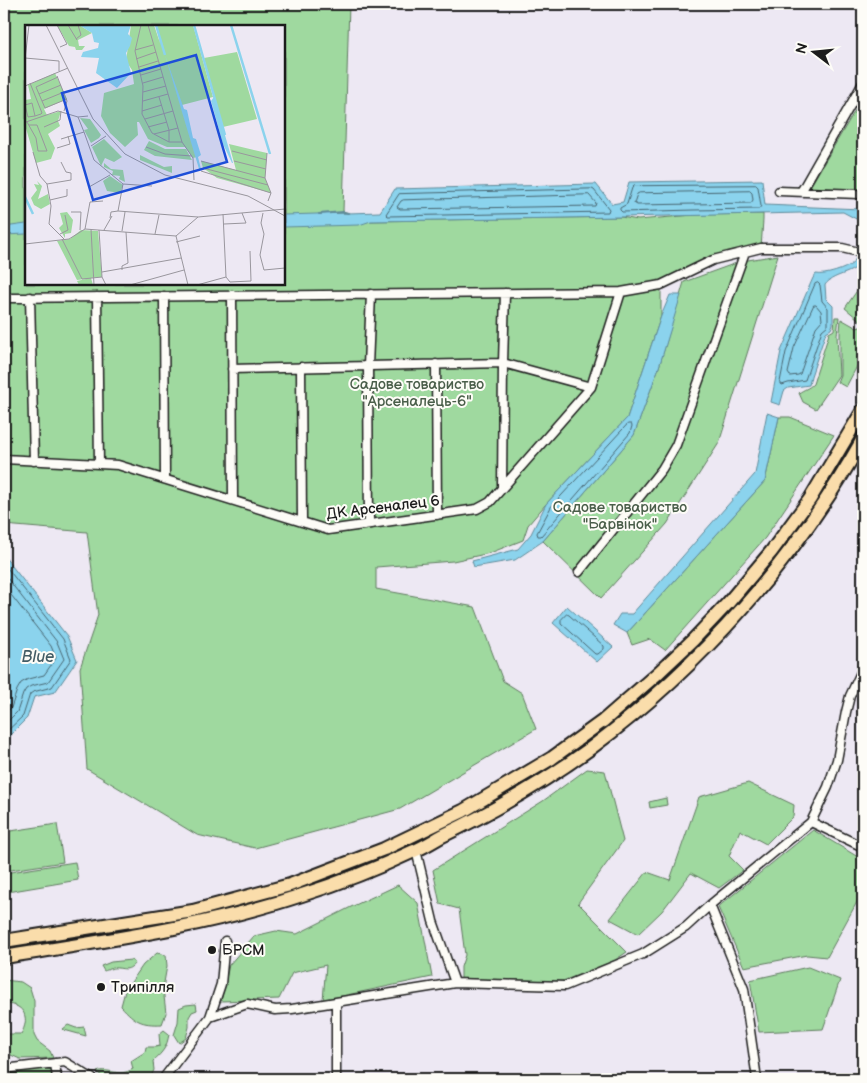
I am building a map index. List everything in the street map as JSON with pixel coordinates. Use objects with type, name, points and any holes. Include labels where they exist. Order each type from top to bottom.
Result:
[{"type":"main road","points":[[4,941],[193,911],[290,884],[384,849],[445,820],[552,758],[603,720],[658,674],[728,603],[771,552],[810,498],[863,410]]},
{"type":"main road","points":[[4,957],[165,930],[301,896],[416,850],[480,818],[588,750],[617,728],[685,668],[762,586],[831,491],[863,439]]},
{"type":"street","points":[[801,192],[863,83]]},
{"type":"street","points":[[779,191],[862,192]]},
{"type":"street","points":[[4,298],[621,292],[661,285],[714,260],[761,248],[842,248],[863,253]]},
{"type":"street","points":[[579,572],[662,468],[676,445],[745,252]]},
{"type":"street","name":"ДК Арсеналец 6","points":[[4,459],[118,465],[328,530],[477,509],[490,502],[591,387],[621,292]]},
{"type":"street","points":[[502,488],[505,293]]},
{"type":"street","points":[[369,524],[368,366],[370,294]]},
{"type":"street","points":[[164,296],[165,479]]},
{"type":"street","points":[[232,296],[233,500]]},
{"type":"street","points":[[30,297],[34,460]]},
{"type":"street","points":[[97,297],[99,464]]},
{"type":"street","points":[[232,369],[503,363],[591,387]]},
{"type":"street","points":[[436,364],[437,515]]},
{"type":"street","points":[[301,367],[302,522]]},
{"type":"street","points":[[210,1017],[247,1004],[275,1010],[292,1009],[455,983],[564,986],[643,954],[686,927],[811,822],[828,787],[837,760],[850,696],[863,668]]},
{"type":"street","points":[[811,822],[863,847]]},
{"type":"street","points":[[416,850],[434,921],[455,983]]},
{"type":"street","points":[[710,905],[744,989],[758,1079]]},
{"type":"street","points":[[163,1079],[210,1017],[221,984],[225,941]]},
{"type":"street","points":[[336,1002],[336,1079]]},
{"type":"street","points":[[4,1069],[65,1062],[93,1079]]},
{"type":"street","points":[[56,1063],[57,1079]]},
{"type":"green space","name":"Садове товариство \"Арсеналець-6\"","points":[[4,4],[349,4],[343,211],[371,221],[621,217],[638,220],[693,215],[763,214],[761,248],[713,260],[661,285],[661,316],[627,418],[528,525],[523,540],[490,553],[453,561],[376,567],[376,589],[475,607],[503,681],[522,693],[536,729],[400,809],[255,848],[197,835],[87,769],[80,668],[98,615],[87,532],[4,525]]},
{"type":"green space","points":[[863,97],[863,196],[807,192]]},
{"type":"green space","name":"Садове товариство \"Барвінок\"","points":[[778,255],[719,443],[667,524],[601,598],[543,541],[634,435],[659,367],[684,282],[742,261]]},
{"type":"green space","points":[[863,282],[863,323],[845,308]]},
{"type":"green space","points":[[835,317],[839,317],[837,335],[839,375],[816,409],[803,402],[799,393],[813,384],[829,333],[834,330]]},
{"type":"green space","points":[[841,319],[857,328],[863,326],[863,355],[846,387],[837,382],[840,375]]},
{"type":"green space","points":[[779,417],[790,417],[834,435],[765,538],[665,650],[650,639],[632,645],[627,633],[765,481]]},
{"type":"green space","points":[[587,769],[605,771],[623,841],[578,903],[627,952],[615,960],[563,981],[461,979],[461,967],[465,955],[459,909],[440,904],[433,870],[543,801]]},
{"type":"green space","points":[[748,783],[794,805],[793,817],[766,844],[740,830],[729,856],[743,870],[719,888],[691,873],[662,911],[638,934],[610,919],[647,872],[670,880],[699,797]]},
{"type":"green space","points":[[666,798],[667,805],[650,808],[649,802]]},
{"type":"green space","points":[[57,824],[63,862],[4,871],[4,832]]},
{"type":"green space","points":[[813,830],[863,860],[863,891],[827,957],[807,955],[744,967],[718,907]]},
{"type":"green space","points":[[75,862],[78,880],[7,892],[4,873]]},
{"type":"green space","points":[[398,885],[418,903],[432,977],[323,1000],[326,965],[292,973],[279,999],[221,1001],[229,965],[254,936],[276,931],[297,934]]},
{"type":"green space","points":[[157,953],[166,955],[167,966],[163,988],[166,1013],[162,1024],[149,1024],[135,1019],[121,1006],[125,991],[143,965]]},
{"type":"green space","points":[[131,960],[135,963],[127,969],[113,968],[104,971],[101,966],[111,962]]},
{"type":"green space","points":[[808,967],[840,980],[823,1029],[759,1032],[750,980]]},
{"type":"green space","points":[[4,980],[21,982],[30,988],[34,1001],[34,1035],[37,1041],[50,1051],[53,1058],[20,1059],[4,1052],[4,1032],[6,1034],[21,1034],[25,1018],[22,1010],[18,1007],[7,1004],[4,1007]]},
{"type":"green space","points":[[196,1004],[197,1010],[192,1012],[189,1017],[186,1038],[179,1043],[174,1035],[178,1022],[179,1008]]},
{"type":"green space","points":[[68,1025],[76,1028],[84,1027],[86,1036],[63,1029]]},
{"type":"green space","points":[[164,1030],[169,1034],[166,1046],[153,1061],[154,1070],[150,1079],[105,1079],[97,1072],[123,1073],[133,1069],[131,1061],[145,1052],[146,1047],[160,1046],[159,1034]]},
{"type":"green space","points":[[55,1063],[57,1079],[4,1079],[4,1069]]},
{"type":"water","points":[[762,180],[765,205],[861,209],[862,222],[843,212],[371,221],[359,225],[285,227],[285,215],[380,212],[395,189],[596,184],[612,204],[623,202],[629,182]]},
{"type":"water","points":[[25,224],[25,234],[4,235],[4,227]]},
{"type":"water","points":[[858,255],[863,257],[857,267],[834,278],[825,285],[826,299],[833,306],[833,324],[831,329],[826,332],[809,385],[788,388],[784,391],[780,405],[771,402],[781,351],[813,278],[816,274],[835,272],[846,268],[853,263]]},
{"type":"water","points":[[670,295],[681,295],[659,367],[634,435],[543,541],[515,560],[474,567],[472,561],[518,549],[531,534],[546,504],[627,418],[661,316]]},
{"type":"water","points":[[767,413],[779,417],[765,481],[627,633],[613,625],[620,614],[632,614],[755,474]]},
{"type":"water","name":"Blue","points":[[4,556],[67,636],[77,660],[55,692],[34,697],[27,718],[4,741]]},
{"type":"water","points":[[567,606],[613,647],[597,662],[553,623]]},
{"type":"waterway","points":[[319,214],[348,213]]},
{"type":"place","name":"БРСМ","points":[[212,950]]},
{"type":"place","name":"Трипілля","points":[[101,987]]}]
